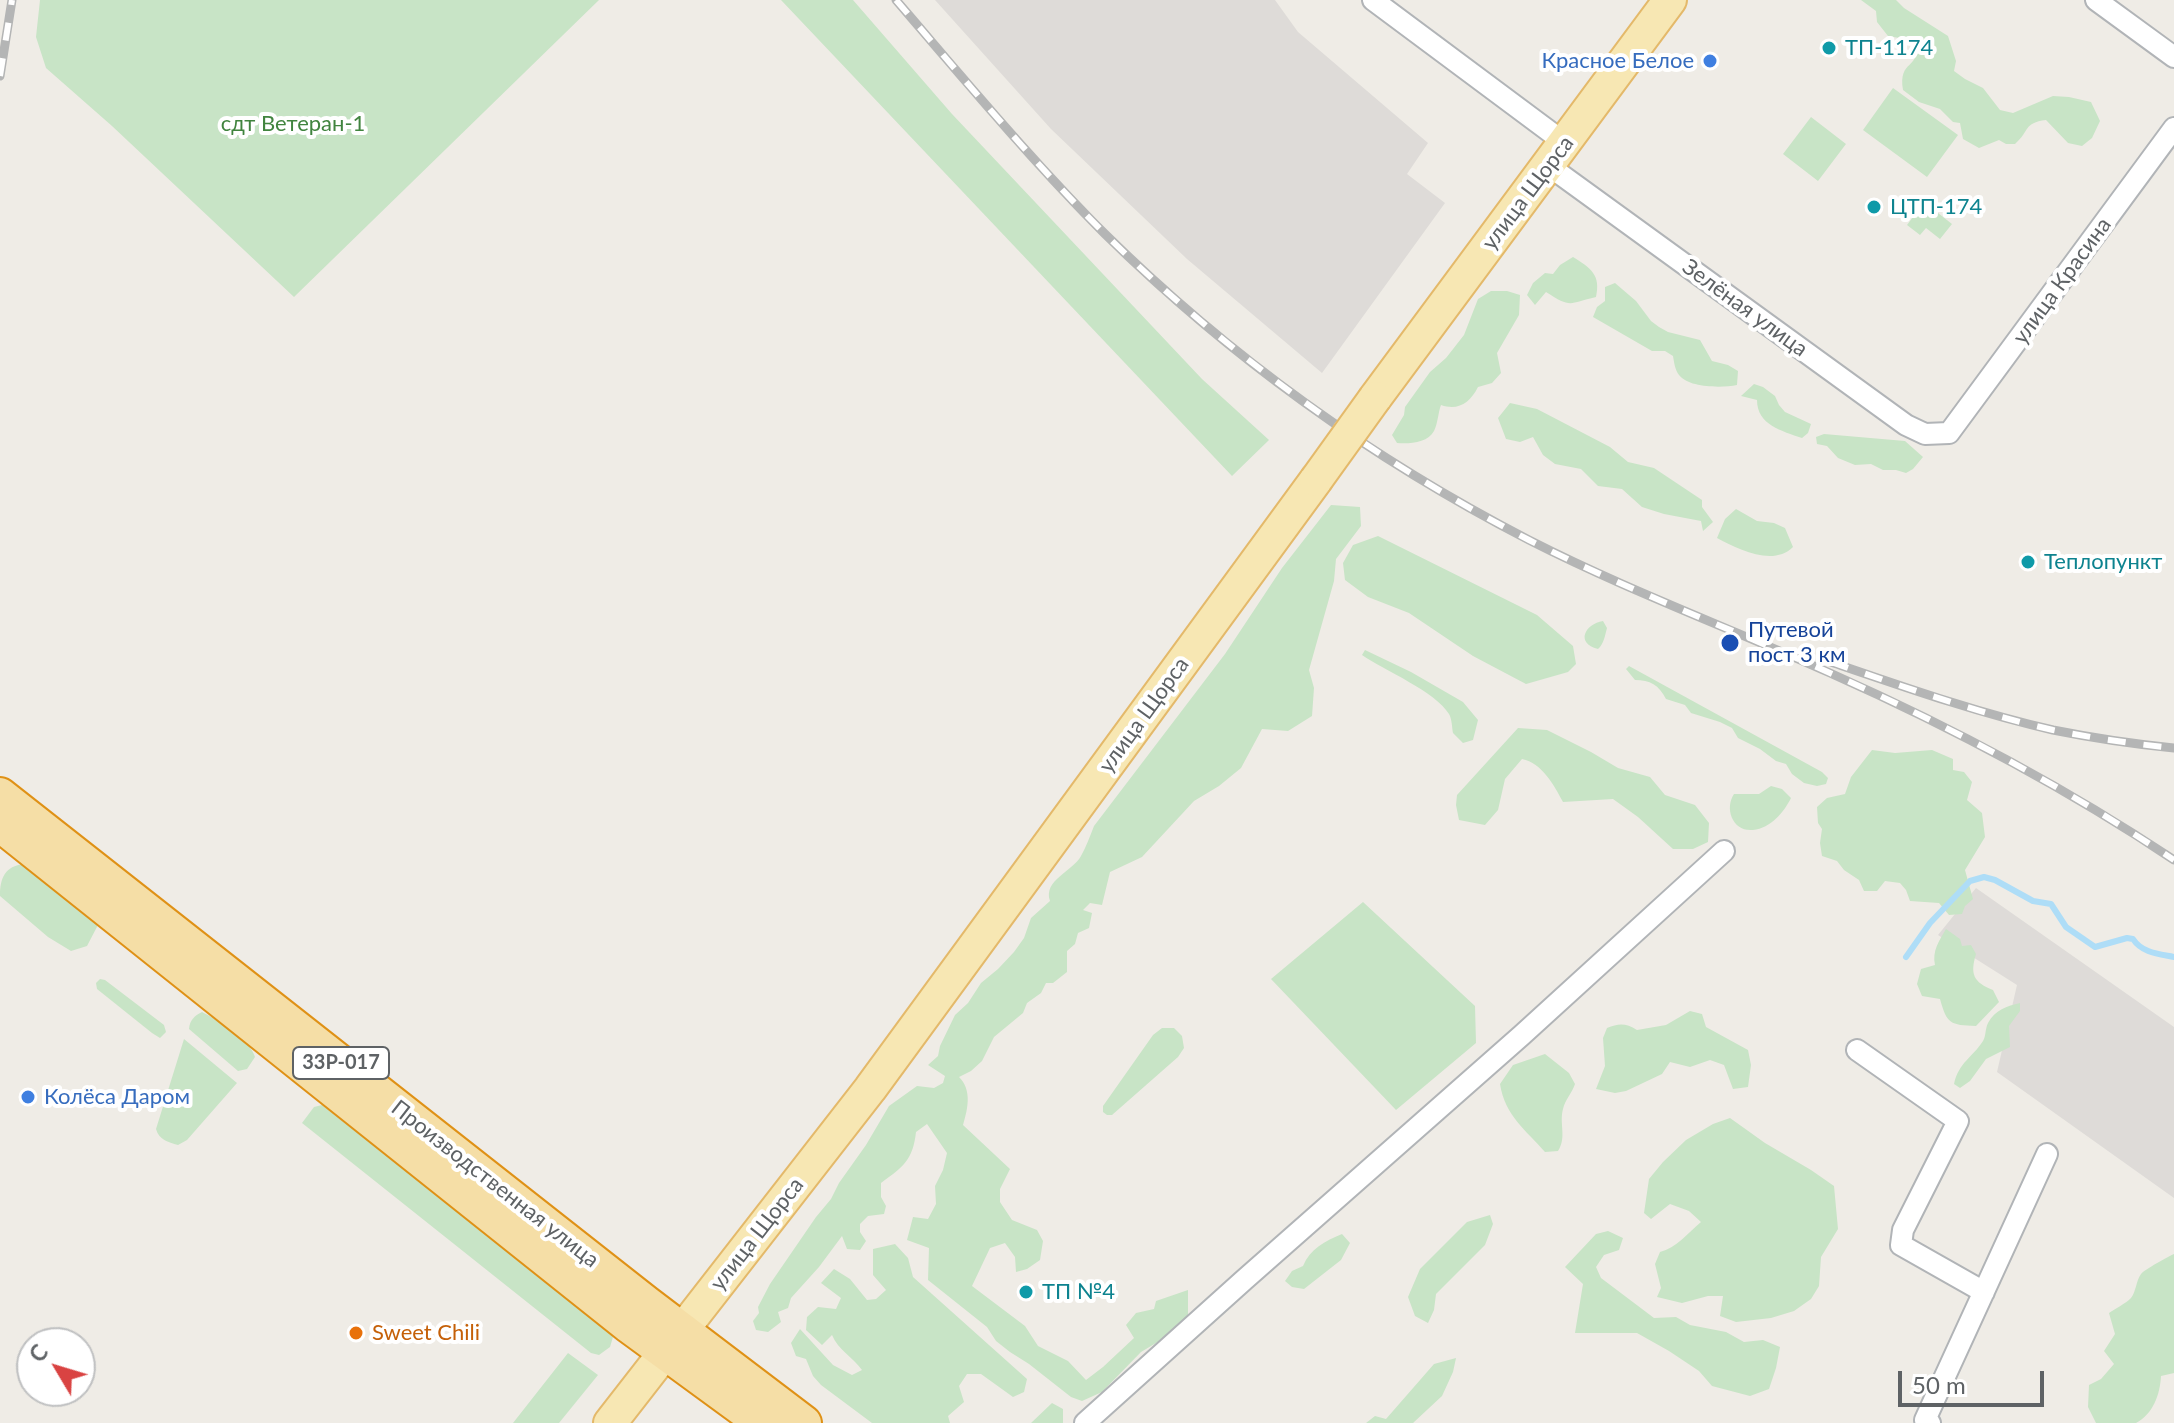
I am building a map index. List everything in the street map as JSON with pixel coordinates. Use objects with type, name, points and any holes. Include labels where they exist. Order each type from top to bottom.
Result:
[{"type":"highway","name":"Производственная улица","points":[[0,795],[674,1341],[762,1423]]},
{"type":"highway","name":"Производственная улица","points":[[0,824],[610,1311],[674,1341],[714,1353],[804,1423]]},
{"type":"main road","name":"улица Щорса","points":[[610,1423],[870,1089],[1670,0]]},
{"type":"street","name":"Зелёная улица","points":[[1373,0],[1557,154],[1906,425],[1925,434],[1949,433]]},
{"type":"street","points":[[2096,0],[2174,57]]},
{"type":"street","name":"улица Красина","points":[[1949,433],[2174,128]]},
{"type":"street","points":[[1085,1423],[1724,851]]},
{"type":"street","points":[[1857,1050],[1958,1121],[1903,1230],[1901,1245],[1984,1292]]},
{"type":"street","points":[[1932,1413],[2047,1154]]},
{"type":"shaded area","points":[[935,0],[1275,0],[1298,32],[1428,143],[1407,174],[1445,203],[1322,373],[1187,259],[1051,129]]},
{"type":"shaded area","points":[[1976,888],[2174,1027],[2174,1198],[1997,1072],[2017,985],[1938,935]]},
{"type":"green space","name":"сдт Ветеран-1","points":[[40,0],[599,0],[294,297],[46,68],[36,37]]},
{"type":"green space","points":[[781,0],[853,0],[952,114],[1202,379],[1269,440],[1232,476]]},
{"type":"green space","points":[[1861,0],[1896,0],[1948,36],[1956,61],[1954,71],[1983,88],[2000,110],[2013,113],[2053,96],[2091,102],[2100,121],[2092,138],[2082,146],[2068,143],[2046,120],[2030,125],[2015,144],[1999,140],[1979,148],[1963,139],[1960,123],[1953,122],[1940,109],[1919,102],[1903,90],[1903,73],[1915,58],[1916,44],[1888,36],[1877,22],[1876,11]]},
{"type":"green space","points":[[1893,88],[1958,135],[1927,177],[1863,130]]},
{"type":"green space","points":[[1811,117],[1846,144],[1818,181],[1783,154]]},
{"type":"green space","points":[[1924,202],[1952,224],[1940,239],[1926,228],[1920,235],[1907,225]]},
{"type":"green space","points":[[1573,257],[1596,278],[1596,297],[1571,303],[1546,292],[1535,305],[1527,295],[1533,283],[1545,273],[1553,274]]},
{"type":"green space","points":[[1615,283],[1659,327],[1700,340],[1712,361],[1738,371],[1737,385],[1715,387],[1690,382],[1678,373],[1673,356],[1665,351],[1652,351],[1593,317],[1597,307],[1605,301],[1605,287]]},
{"type":"green space","points":[[1491,291],[1520,295],[1519,315],[1497,353],[1501,373],[1492,383],[1478,387],[1463,404],[1453,407],[1441,405],[1435,428],[1427,438],[1412,443],[1397,443],[1392,435],[1404,415],[1405,407],[1430,372],[1464,335],[1478,299]]},
{"type":"green space","points":[[1754,384],[1775,396],[1785,412],[1811,424],[1808,433],[1802,438],[1766,421],[1758,409],[1757,400],[1741,396]]},
{"type":"green space","points":[[1510,403],[1537,409],[1610,447],[1628,462],[1654,468],[1702,500],[1702,507],[1713,522],[1703,531],[1701,521],[1642,507],[1622,489],[1598,486],[1581,469],[1555,464],[1543,455],[1533,437],[1520,442],[1506,439],[1498,418]]},
{"type":"green space","points":[[1824,434],[1905,441],[1923,457],[1906,473],[1883,470],[1871,464],[1855,465],[1838,458],[1827,446],[1817,444],[1816,437]]},
{"type":"green space","points":[[1331,505],[1360,507],[1361,526],[1336,559],[1334,581],[1309,670],[1314,688],[1312,716],[1288,731],[1262,729],[1241,768],[1194,801],[1142,857],[1110,872],[1102,905],[1090,903],[1083,910],[1092,913],[1089,928],[1078,933],[1075,944],[1067,951],[1067,972],[1053,983],[1046,983],[1041,993],[1027,1003],[1023,1013],[994,1037],[982,1061],[959,1077],[967,1093],[963,1125],[1010,1169],[1000,1189],[1000,1202],[1012,1220],[1037,1230],[1043,1241],[1040,1260],[1016,1272],[1015,1257],[1005,1243],[990,1248],[972,1286],[1025,1326],[1038,1346],[1068,1361],[1086,1380],[1134,1338],[1126,1325],[1136,1313],[1154,1309],[1156,1301],[1188,1290],[1188,1321],[1181,1331],[1141,1352],[1102,1392],[1082,1401],[1071,1397],[1010,1352],[996,1341],[987,1327],[928,1280],[929,1248],[907,1240],[913,1217],[928,1219],[936,1204],[935,1186],[947,1153],[927,1124],[916,1132],[906,1162],[881,1183],[881,1197],[886,1206],[884,1214],[868,1216],[860,1224],[860,1232],[866,1241],[860,1250],[847,1249],[842,1236],[791,1298],[788,1308],[778,1312],[781,1322],[768,1332],[756,1330],[753,1321],[770,1284],[831,1199],[889,1106],[917,1086],[934,1088],[943,1083],[945,1076],[928,1065],[938,1056],[955,1015],[968,1003],[981,983],[1014,952],[1024,938],[1031,918],[1050,901],[1049,894],[1054,882],[1077,862],[1094,826],[1225,654],[1282,568]]},
{"type":"green space","points":[[1736,509],[1757,521],[1785,528],[1793,547],[1776,556],[1766,556],[1745,551],[1717,538],[1725,519]]},
{"type":"green space","points":[[1378,536],[1537,615],[1573,646],[1576,664],[1568,672],[1526,684],[1473,656],[1409,613],[1368,597],[1345,580],[1343,563],[1353,545]]},
{"type":"green space","points":[[1603,621],[1607,628],[1598,649],[1587,643],[1585,634],[1591,626]]},
{"type":"green space","points":[[1365,650],[1463,702],[1478,720],[1473,740],[1463,743],[1453,733],[1450,716],[1442,706],[1422,690],[1362,655]]},
{"type":"green space","points":[[1629,666],[1822,772],[1828,778],[1826,784],[1817,786],[1804,783],[1792,774],[1786,764],[1738,738],[1732,728],[1691,713],[1685,705],[1666,699],[1654,684],[1635,680],[1626,669]]},
{"type":"green space","points":[[1518,728],[1547,730],[1618,768],[1650,777],[1665,795],[1695,805],[1709,823],[1708,842],[1693,849],[1673,849],[1613,799],[1563,802],[1541,770],[1522,759],[1505,779],[1498,810],[1485,825],[1459,820],[1457,795]]},
{"type":"green space","points":[[1872,750],[1895,753],[1932,750],[1953,759],[1953,770],[1964,772],[1972,782],[1967,800],[1982,813],[1985,837],[1965,870],[1973,899],[1962,914],[1949,915],[1939,903],[1910,901],[1900,883],[1885,881],[1877,891],[1864,891],[1859,880],[1837,861],[1822,856],[1822,829],[1818,823],[1817,807],[1827,798],[1845,794],[1851,777]]},
{"type":"green space","points":[[1771,786],[1782,789],[1791,798],[1781,814],[1760,829],[1740,827],[1730,813],[1734,794],[1759,794]]},
{"type":"green space","points":[[24,864],[99,923],[87,946],[71,951],[48,937],[0,896],[1,884],[8,870]]},
{"type":"green space","points":[[1363,902],[1475,1006],[1476,1043],[1396,1110],[1271,979]]},
{"type":"green space","points":[[1946,929],[1960,939],[1962,946],[1971,945],[1976,954],[1973,972],[1981,984],[1993,990],[1999,1002],[1976,1026],[1951,1022],[1940,999],[1922,996],[1917,984],[1921,969],[1935,965],[1935,951]]},
{"type":"green space","points":[[100,979],[164,1025],[166,1032],[160,1038],[97,989],[96,983]]},
{"type":"green space","points":[[2020,1003],[2020,1011],[2009,1026],[2010,1047],[1986,1059],[1970,1081],[1960,1088],[1954,1084],[1962,1065],[1983,1041],[1987,1025],[1994,1015]]},
{"type":"green space","points":[[1690,1011],[1702,1014],[1706,1027],[1748,1050],[1751,1065],[1748,1087],[1733,1089],[1724,1065],[1710,1060],[1690,1067],[1670,1062],[1662,1074],[1626,1091],[1615,1093],[1596,1089],[1605,1066],[1603,1038],[1607,1028],[1622,1024],[1637,1030],[1666,1025]]},
{"type":"green space","points":[[202,1012],[247,1044],[255,1057],[247,1069],[238,1071],[189,1029],[193,1019]]},
{"type":"green space","points":[[1162,1028],[1174,1028],[1182,1036],[1184,1048],[1178,1057],[1112,1115],[1107,1115],[1103,1112],[1103,1106],[1153,1035]]},
{"type":"green space","points":[[184,1039],[237,1083],[187,1140],[178,1145],[167,1142],[156,1129]]},
{"type":"green space","points":[[1545,1054],[1569,1073],[1575,1084],[1563,1109],[1561,1146],[1558,1151],[1545,1152],[1511,1114],[1500,1084],[1513,1065]]},
{"type":"green space","points":[[322,1105],[609,1330],[613,1337],[610,1347],[599,1355],[591,1353],[302,1123],[314,1107]]},
{"type":"green space","points":[[1730,1118],[1834,1186],[1838,1229],[1821,1257],[1819,1286],[1811,1299],[1794,1311],[1771,1318],[1736,1322],[1720,1316],[1723,1296],[1708,1296],[1682,1303],[1657,1297],[1661,1288],[1655,1264],[1660,1252],[1677,1244],[1701,1222],[1689,1211],[1670,1204],[1651,1219],[1644,1213],[1649,1179],[1686,1140]]},
{"type":"green space","points":[[1490,1215],[1493,1224],[1485,1245],[1436,1294],[1428,1323],[1415,1316],[1408,1297],[1420,1269],[1467,1222]]},
{"type":"green space","points":[[1608,1231],[1623,1238],[1619,1250],[1604,1255],[1596,1267],[1601,1278],[1654,1318],[1676,1317],[1690,1325],[1726,1332],[1744,1342],[1763,1340],[1780,1347],[1769,1389],[1750,1396],[1712,1386],[1699,1371],[1637,1333],[1575,1333],[1583,1284],[1565,1267],[1596,1234]]},
{"type":"green space","points":[[1342,1234],[1350,1243],[1341,1260],[1304,1289],[1292,1287],[1285,1281],[1292,1271],[1303,1266],[1319,1246]]},
{"type":"green space","points":[[895,1244],[908,1258],[913,1277],[1027,1379],[1024,1392],[1013,1397],[981,1374],[967,1374],[959,1386],[964,1402],[948,1416],[950,1423],[872,1423],[813,1376],[806,1359],[796,1356],[791,1343],[800,1329],[833,1365],[852,1375],[862,1370],[832,1335],[822,1345],[806,1330],[807,1317],[818,1307],[836,1309],[841,1298],[821,1283],[834,1269],[850,1279],[867,1300],[876,1299],[886,1290],[873,1275],[873,1249]]},
{"type":"green space","points":[[2174,1254],[2174,1373],[2161,1376],[2154,1403],[2147,1415],[2136,1423],[2096,1423],[2088,1407],[2089,1385],[2101,1379],[2114,1364],[2104,1351],[2115,1334],[2109,1313],[2131,1298],[2143,1272]]},
{"type":"green space","points":[[568,1353],[598,1375],[559,1423],[513,1423]]},
{"type":"green space","points":[[1456,1358],[1442,1396],[1413,1423],[1366,1423],[1375,1416],[1386,1419],[1434,1364]]},
{"type":"green space","points":[[1052,1403],[1063,1409],[1063,1423],[1031,1423]]},
{"type":"waterway","points":[[1906,957],[1930,923],[1970,881],[1984,877],[2033,901],[2051,904],[2066,927],[2095,947],[2127,938],[2146,950],[2174,957]]},
{"type":"railway","points":[[0,76],[12,0]]},
{"type":"railway","points":[[896,0],[1024,148],[1152,279],[1253,363],[1359,440],[1471,509],[1529,540],[1830,673],[1962,736],[2091,807],[2174,860]]},
{"type":"railway","points":[[1831,662],[2025,723],[2098,738],[2174,748]]},
{"type":"place","name":"ТП-1174","points":[[1829,48]]},
{"type":"place","name":"Красное Белое","points":[[1710,61]]},
{"type":"place","name":"ЦТП-174","points":[[1874,207]]},
{"type":"place","name":"Теплопункт","points":[[2028,562]]},
{"type":"place","name":"Путевой пост 3 км","points":[[1730,643]]},
{"type":"place","name":"Колёса Даром","points":[[28,1097]]},
{"type":"place","name":"ТП №4","points":[[1026,1292]]},
{"type":"place","name":"Sweet Chili","points":[[356,1333]]}]
